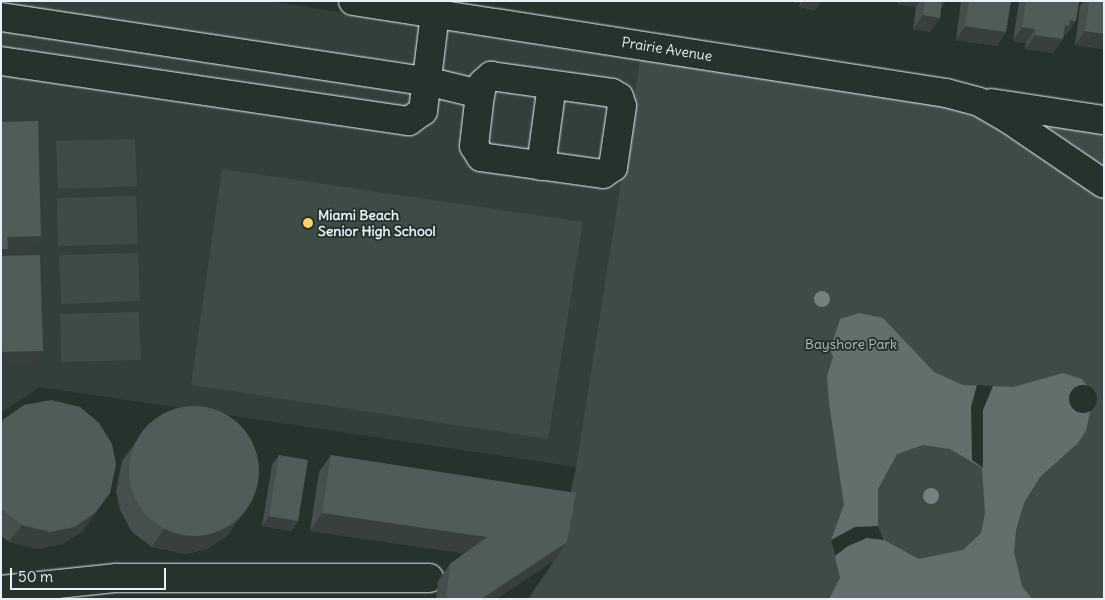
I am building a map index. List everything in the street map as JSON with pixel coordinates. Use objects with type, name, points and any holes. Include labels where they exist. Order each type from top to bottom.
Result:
[{"type":"street","name":"Prairie Avenue","points":[[353,1],[913,87],[979,102],[1104,120]]},
{"type":"street","points":[[1,61],[400,122],[417,118],[423,111],[435,13]]},
{"type":"street","points":[[1,17],[426,81],[480,94]]},
{"type":"street","points":[[491,76],[612,93],[619,97],[622,106],[613,167],[609,172],[603,174],[481,157],[476,153],[474,146],[480,94],[483,83],[491,76]]},
{"type":"street","points":[[541,166],[552,85]]},
{"type":"street","name":"Prairie Avenue","points":[[979,102],[1104,184]]},
{"type":"street","points":[[1,590],[429,578]]},
{"type":"shaded area","name":"Miami Beach Senior High School","points":[[1,1],[269,1],[640,59],[576,467],[40,387],[1,413]]},
{"type":"shaded area","points":[[859,313],[883,318],[934,372],[963,385],[1013,387],[1063,373],[1082,379],[1091,391],[1092,403],[1086,431],[1078,443],[1040,477],[1024,503],[1016,530],[1014,552],[1022,586],[1032,599],[829,599],[840,578],[831,540],[844,505],[829,403],[827,376],[833,357],[830,350],[840,319]],"holes":[[[923,445],[950,449],[982,468],[985,513],[981,533],[963,550],[919,559],[884,540],[878,526],[878,489],[897,454]]]},
{"type":"green space","name":"Bayshore Park","points":[[640,59],[923,98],[985,117],[1104,197],[1104,599],[528,599],[556,558],[576,467]]},
{"type":"green space","points":[[1032,121],[1104,126],[1104,174]]},
{"type":"green space","points":[[135,139],[137,186],[58,189],[56,141]]},
{"type":"green space","points":[[222,169],[583,222],[548,439],[191,385]]},
{"type":"green space","points":[[136,196],[138,244],[58,246],[57,198]]},
{"type":"green space","points":[[138,253],[140,301],[61,304],[59,255]]},
{"type":"green space","points":[[139,312],[141,360],[61,362],[60,314]]},
{"type":"pier","points":[[977,385],[993,386],[983,410],[983,468],[972,460],[971,407]]},
{"type":"pier","points":[[1083,385],[1093,389],[1097,399],[1093,409],[1083,413],[1073,409],[1069,399],[1073,389]]},
{"type":"pier","points":[[878,526],[884,540],[867,538],[848,546],[835,556],[831,540],[855,527]]},
{"type":"building","points":[[925,1],[942,1],[940,18],[923,15]]},
{"type":"building","points":[[969,1],[1011,1],[1006,32],[965,26]]},
{"type":"building","points":[[1026,1],[1079,1],[1076,21],[1070,20],[1069,26],[1065,25],[1063,39],[1035,35],[1035,29],[1022,27]]},
{"type":"building","points":[[1089,1],[1104,1],[1104,34],[1085,31]]},
{"type":"building","points":[[38,121],[41,236],[7,237],[8,249],[1,249],[1,122]]},
{"type":"building","points":[[40,255],[43,351],[2,352],[1,256]]},
{"type":"building","points":[[51,400],[80,407],[99,423],[112,444],[116,464],[110,493],[95,513],[74,527],[50,532],[22,525],[1,509],[1,422],[24,405]]},
{"type":"building","points":[[194,406],[219,411],[240,425],[254,446],[259,471],[254,496],[240,517],[219,531],[194,536],[169,531],[148,517],[134,496],[129,471],[134,446],[148,425],[169,411]]},
{"type":"building","points":[[279,455],[308,460],[298,521],[269,516]]},
{"type":"building","points":[[331,455],[576,493],[567,542],[481,599],[446,599],[450,564],[487,537],[322,513]]},
{"type":"place","name":"Miami Beach Senior High School","points":[[308,223]]}]
